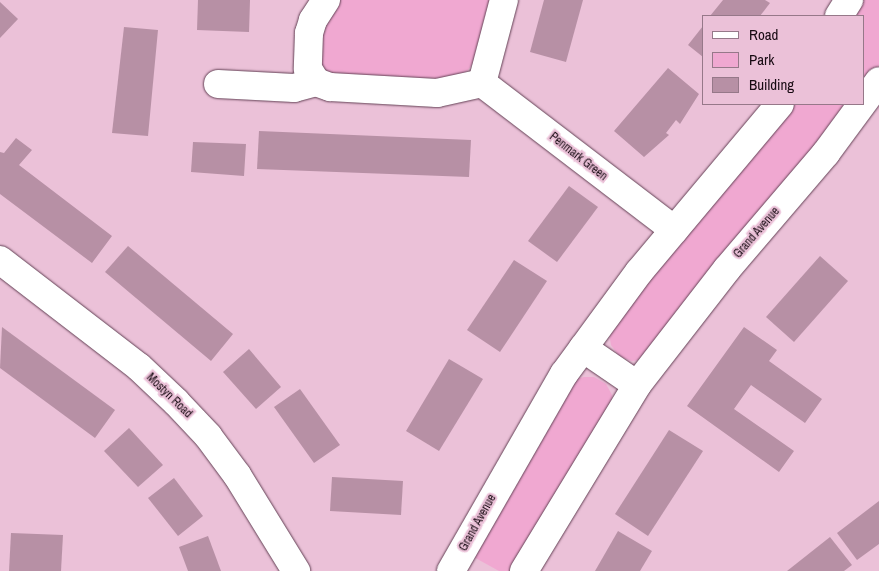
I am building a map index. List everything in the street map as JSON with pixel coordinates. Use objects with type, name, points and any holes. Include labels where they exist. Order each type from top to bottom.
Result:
[{"type":"street","points":[[316,82],[308,69],[309,33],[313,20],[326,0]]},
{"type":"street","points":[[218,84],[294,88],[316,82],[330,87],[437,94],[482,83],[504,0]]},
{"type":"street","points":[[840,15],[849,0]]},
{"type":"street","name":"Grand Avenue","points":[[864,101],[879,81]]},
{"type":"street","name":"Penmark Green","points":[[482,83],[674,230]]},
{"type":"street","name":"Grand Avenue","points":[[451,571],[547,401],[583,348],[674,230],[779,105]]},
{"type":"street","name":"Grand Avenue","points":[[524,571],[637,385],[726,268],[826,153],[861,105]]},
{"type":"street","name":"Mostyn Road","points":[[0,260],[138,367],[176,402],[208,436],[237,475],[296,571]]},
{"type":"street","points":[[583,348],[637,385]]},
{"type":"green space","points":[[340,0],[494,0],[478,56],[468,70],[454,80],[324,73],[317,51],[320,33]]},
{"type":"green space","points":[[861,0],[879,0],[879,65],[864,88],[864,15],[852,15]]},
{"type":"green space","points":[[792,105],[852,105],[645,359],[632,361],[619,356],[611,345],[609,333],[620,310]]},
{"type":"green space","points":[[594,377],[606,384],[612,395],[612,408],[514,571],[499,571],[470,555],[576,379]]},
{"type":"building","points":[[198,0],[250,0],[249,32],[197,30]]},
{"type":"building","points":[[544,0],[583,0],[566,62],[530,52]]},
{"type":"building","points":[[723,0],[765,0],[770,3],[761,15],[711,15]]},
{"type":"building","points":[[0,2],[18,19],[0,38]]},
{"type":"building","points":[[124,27],[158,30],[148,136],[112,133]]},
{"type":"building","points":[[702,27],[702,56],[688,45]]},
{"type":"building","points":[[668,68],[699,94],[680,124],[676,120],[666,133],[669,135],[644,157],[614,131]]},
{"type":"building","points":[[259,131],[471,140],[469,177],[257,169]]},
{"type":"building","points":[[16,138],[32,150],[19,165],[112,236],[92,263],[0,194],[0,152],[4,153]]},
{"type":"building","points":[[193,142],[246,144],[244,176],[191,172]]},
{"type":"building","points":[[569,186],[598,207],[557,262],[528,241]]},
{"type":"building","points":[[128,246],[233,334],[211,361],[105,272]]},
{"type":"building","points":[[820,256],[848,281],[794,342],[766,317]]},
{"type":"building","points":[[514,260],[547,281],[500,352],[467,330]]},
{"type":"building","points":[[2,327],[115,410],[95,438],[0,368]]},
{"type":"building","points":[[744,327],[777,350],[769,361],[822,399],[805,423],[751,385],[734,409],[794,451],[779,472],[687,406]]},
{"type":"building","points":[[249,349],[281,387],[256,409],[223,372]]},
{"type":"building","points":[[449,359],[483,379],[439,451],[406,431]]},
{"type":"building","points":[[300,389],[340,445],[314,463],[274,407]]},
{"type":"building","points":[[129,428],[163,465],[138,487],[104,451]]},
{"type":"building","points":[[669,430],[703,451],[648,536],[615,514]]},
{"type":"building","points":[[332,477],[403,481],[401,515],[330,511]]},
{"type":"building","points":[[174,478],[203,516],[178,536],[148,498]]},
{"type":"building","points":[[879,501],[879,544],[857,560],[837,533]]},
{"type":"building","points":[[618,531],[652,551],[640,571],[595,571]]},
{"type":"building","points":[[11,533],[63,535],[61,571],[9,571]]},
{"type":"building","points":[[208,536],[221,571],[188,571],[179,547]]},
{"type":"building","points":[[830,537],[852,565],[844,571],[787,571]]}]
